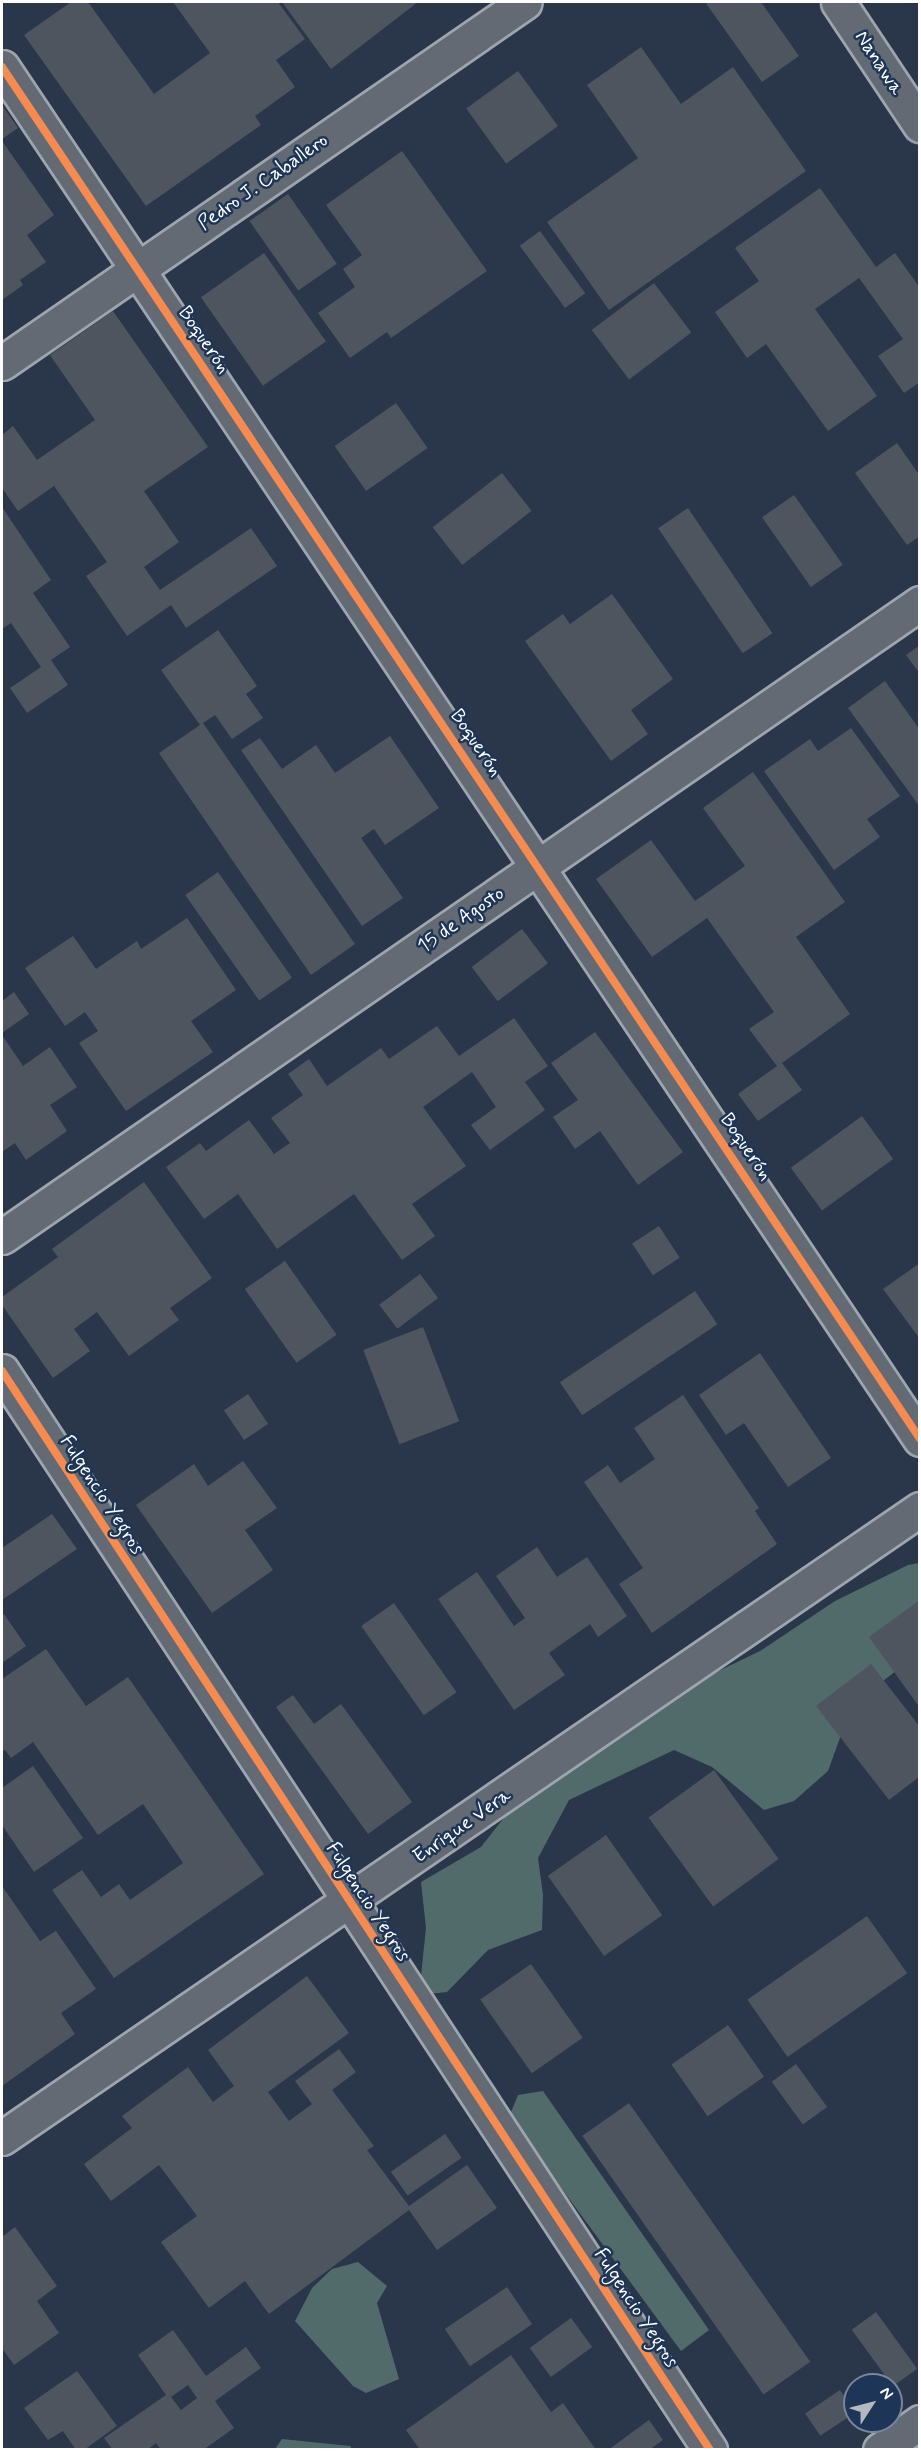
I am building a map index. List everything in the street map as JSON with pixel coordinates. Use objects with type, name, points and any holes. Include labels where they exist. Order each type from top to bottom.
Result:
[{"type":"street","name":"Pedro J. Caballero","points":[[2,363],[525,2]]},
{"type":"street","name":"Nanawa","points":[[838,2],[920,125]]},
{"type":"street","name":"Boquerón","points":[[2,68],[539,866],[920,1439]]},
{"type":"street","name":"15 de Agosto","points":[[2,1237],[920,603]]},
{"type":"street","name":"Fulgencio Yegros","points":[[2,1371],[349,1904],[710,2450]]},
{"type":"street","name":"Enrique Vera","points":[[2,2139],[349,1904],[920,1509]]},
{"type":"street","points":[[880,2450],[920,2422]]},
{"type":"green space","points":[[919,1563],[919,1653],[874,1688],[845,1724],[828,1771],[794,1801],[764,1810],[712,1767],[674,1750],[569,1800],[538,1858],[543,1895],[542,1930],[488,1950],[447,1992],[419,1995],[426,1928],[421,1882],[481,1847],[528,1787],[671,1694],[760,1651],[835,1601],[908,1565]]},
{"type":"green space","points":[[543,2091],[709,2330],[681,2351],[509,2117],[518,2095]]},
{"type":"green space","points":[[358,2262],[387,2286],[377,2303],[399,2379],[366,2393],[353,2386],[295,2321],[312,2288],[332,2269]]},
{"type":"green space","points":[[282,2439],[350,2446],[352,2449],[275,2449]]},
{"type":"building","points":[[71,2],[88,2],[154,94],[210,53],[173,2],[278,2],[305,39],[276,60],[295,87],[255,116],[261,125],[146,206],[24,35]]},
{"type":"building","points":[[282,2],[418,2],[331,69]]},
{"type":"building","points":[[705,2],[761,2],[799,56],[762,82]]},
{"type":"building","points":[[641,47],[681,104],[733,67],[806,171],[609,310],[547,222],[638,158],[587,85]]},
{"type":"building","points":[[518,71],[558,126],[506,164],[466,109]]},
{"type":"building","points":[[2,105],[18,128],[2,139]]},
{"type":"building","points":[[2,141],[54,215],[27,235],[46,262],[20,280],[23,285],[2,300]]},
{"type":"building","points":[[402,151],[487,271],[391,338],[387,332],[350,358],[318,313],[355,287],[343,269],[362,255],[326,205]]},
{"type":"building","points":[[820,188],[876,267],[895,253],[920,288],[920,382],[904,393],[878,356],[903,339],[859,278],[815,309],[877,396],[828,431],[766,344],[747,358],[715,312],[759,281],[735,248]]},
{"type":"building","points":[[288,194],[337,264],[298,291],[249,221]]},
{"type":"building","points":[[540,231],[585,293],[565,308],[520,246]]},
{"type":"building","points":[[264,253],[326,341],[263,386],[201,297]]},
{"type":"building","points":[[654,283],[691,333],[629,379],[592,330]]},
{"type":"building","points":[[113,311],[208,447],[144,491],[179,542],[144,567],[160,590],[251,528],[277,566],[186,628],[171,605],[127,636],[86,576],[107,562],[54,486],[18,511],[2,488],[2,435],[13,426],[37,460],[95,420],[50,355]]},
{"type":"building","points":[[396,403],[428,448],[366,491],[335,446]]},
{"type":"building","points":[[897,443],[920,476],[920,536],[907,545],[855,473]]},
{"type":"building","points":[[502,473],[532,511],[462,565],[433,527]]},
{"type":"building","points":[[794,495],[843,565],[811,587],[762,517]]},
{"type":"building","points":[[2,507],[51,580],[33,593],[70,647],[51,660],[68,685],[27,713],[10,688],[41,667],[11,623],[2,629]]},
{"type":"building","points":[[688,508],[772,633],[743,653],[658,528]]},
{"type":"building","points":[[612,594],[673,679],[631,710],[648,734],[611,761],[525,641],[563,614],[570,624]]},
{"type":"building","points":[[218,630],[257,686],[246,694],[263,718],[232,739],[215,715],[203,723],[355,944],[311,975],[159,753],[200,725],[161,670]]},
{"type":"building","points":[[920,645],[920,674],[906,655]]},
{"type":"building","points":[[885,681],[920,730],[920,807],[848,708]]},
{"type":"building","points":[[851,728],[900,796],[867,819],[880,837],[834,870],[764,771],[810,739],[818,751]]},
{"type":"building","points":[[390,736],[439,808],[385,845],[374,829],[361,838],[403,898],[362,926],[241,750],[260,738],[282,769],[316,745],[335,773]]},
{"type":"building","points":[[753,772],[845,902],[796,937],[850,1014],[782,1063],[802,1090],[758,1121],[738,1094],[777,1066],[749,1029],[774,1012],[707,918],[652,957],[596,879],[651,840],[695,901],[745,866],[703,808]]},
{"type":"building","points":[[218,872],[292,978],[259,1001],[185,895]]},
{"type":"building","points":[[187,918],[236,990],[191,1021],[213,1052],[126,1111],[79,1043],[98,1031],[85,1012],[65,1026],[25,968],[73,936],[96,969],[137,941],[141,949]]},
{"type":"building","points":[[522,929],[548,963],[498,1001],[472,967]]},
{"type":"building","points":[[14,992],[29,1014],[2,1033],[2,1001]]},
{"type":"building","points":[[514,1018],[548,1066],[525,1082],[545,1110],[490,1150],[471,1125],[496,1107],[472,1072],[423,1107],[466,1166],[412,1204],[435,1236],[402,1260],[354,1194],[277,1249],[238,1194],[204,1219],[166,1167],[200,1143],[206,1151],[249,1120],[274,1154],[290,1143],[271,1118],[303,1095],[288,1074],[309,1059],[327,1086],[381,1048],[389,1059],[437,1026],[459,1056]]},
{"type":"building","points":[[595,1032],[683,1152],[638,1185],[600,1131],[575,1149],[553,1117],[578,1100],[551,1063]]},
{"type":"building","points":[[2,1035],[23,1066],[50,1047],[77,1087],[50,1105],[67,1131],[26,1160],[15,1143],[2,1152]]},
{"type":"building","points":[[862,1116],[893,1159],[822,1211],[791,1168]]},
{"type":"building","points":[[144,1182],[212,1278],[170,1308],[179,1320],[129,1356],[97,1312],[74,1329],[90,1351],[53,1378],[2,1305],[2,1297],[58,1257],[52,1249]]},
{"type":"building","points":[[659,1226],[680,1258],[653,1275],[632,1243]]},
{"type":"building","points":[[285,1261],[337,1335],[296,1363],[245,1289]]},
{"type":"building","points":[[920,1263],[920,1339],[883,1289]]},
{"type":"building","points":[[420,1274],[438,1298],[397,1329],[379,1305]]},
{"type":"building","points":[[695,1291],[717,1324],[582,1415],[560,1382]]},
{"type":"building","points":[[423,1327],[459,1421],[399,1444],[363,1350]]},
{"type":"building","points":[[760,1353],[831,1458],[788,1487],[744,1423],[726,1435],[699,1395]]},
{"type":"building","points":[[248,1394],[268,1424],[244,1440],[224,1410]]},
{"type":"building","points":[[683,1395],[759,1508],[755,1511],[777,1544],[652,1633],[619,1584],[643,1568],[584,1482],[608,1465],[620,1483],[655,1459],[634,1428]]},
{"type":"building","points":[[243,1461],[277,1508],[245,1530],[273,1570],[212,1613],[136,1505],[194,1464],[208,1486]]},
{"type":"building","points":[[52,1514],[77,1549],[2,1600],[2,1548]]},
{"type":"building","points":[[537,1547],[557,1577],[587,1557],[627,1616],[598,1637],[590,1624],[549,1653],[565,1675],[514,1710],[438,1599],[477,1572],[514,1626],[525,1618],[496,1576]]},
{"type":"building","points":[[920,1600],[920,1708],[869,1637]]},
{"type":"building","points":[[394,1603],[457,1692],[424,1715],[361,1626]]},
{"type":"building","points":[[4,1614],[26,1646],[2,1663],[2,1616]]},
{"type":"building","points":[[46,1649],[86,1706],[128,1677],[264,1874],[114,1978],[52,1890],[82,1870],[101,1897],[119,1884],[130,1900],[183,1863],[143,1804],[98,1835],[33,1742],[11,1758],[5,1750],[2,1752],[2,1679]]},
{"type":"building","points":[[871,1664],[920,1727],[920,1776],[889,1800],[816,1706]]},
{"type":"building","points":[[293,1695],[314,1724],[341,1704],[412,1802],[368,1834],[276,1707]]},
{"type":"building","points":[[33,1766],[83,1838],[34,1872],[2,1825],[2,1788]]},
{"type":"building","points":[[714,1770],[779,1859],[713,1907],[648,1818]]},
{"type":"building","points":[[606,1835],[662,1915],[604,1956],[548,1876]]},
{"type":"building","points":[[2,1886],[40,1941],[56,1931],[96,1989],[61,2013],[75,2034],[2,2086]]},
{"type":"building","points":[[867,1916],[907,1973],[788,2057],[747,2000]]},
{"type":"building","points":[[531,1964],[583,2038],[532,2073],[480,2000]]},
{"type":"building","points":[[307,1976],[349,2033],[268,2092],[289,2121],[312,2104],[295,2081],[339,2049],[356,2072],[332,2090],[374,2146],[367,2150],[409,2206],[467,2165],[497,2208],[437,2250],[409,2210],[269,2314],[245,2281],[209,2308],[161,2242],[197,2216],[159,2165],[111,2201],[84,2164],[132,2128],[122,2116],[188,2067],[213,2102],[234,2086],[208,2050]]},
{"type":"building","points":[[728,2025],[764,2077],[708,2116],[671,2065]]},
{"type":"building","points":[[796,2064],[827,2107],[803,2125],[772,2082]]},
{"type":"building","points":[[629,2103],[810,2362],[764,2395],[582,2136]]},
{"type":"building","points":[[445,2134],[462,2158],[408,2196],[391,2172]]},
{"type":"building","points":[[15,2227],[57,2286],[37,2301],[59,2333],[14,2365],[2,2348],[2,2237]]},
{"type":"building","points":[[507,2287],[532,2324],[470,2366],[445,2329]]},
{"type":"building","points":[[876,2312],[917,2369],[903,2379],[903,2373],[883,2373],[852,2330]]},
{"type":"building","points":[[571,2318],[592,2347],[551,2377],[530,2348]]},
{"type":"building","points":[[173,2330],[206,2376],[246,2347],[261,2368],[215,2401],[234,2428],[203,2450],[161,2450],[156,2443],[147,2450],[113,2450],[104,2438],[166,2395],[138,2355]],"holes":[[[188,2385],[197,2398],[181,2410],[171,2397]]]},
{"type":"building","points":[[511,2355],[551,2412],[563,2403],[596,2450],[420,2450],[406,2430]]},
{"type":"building","points":[[77,2371],[117,2426],[84,2450],[76,2450],[63,2431],[48,2440],[24,2408]]},
{"type":"building","points":[[840,2390],[843,2394],[843,2421],[820,2436],[805,2413]]},
{"type":"building","points":[[649,2420],[663,2440],[649,2450],[608,2450]]},
{"type":"cycle path","points":[[2,67],[920,1439]]},
{"type":"cycle path","points":[[2,1371],[710,2450]]}]
